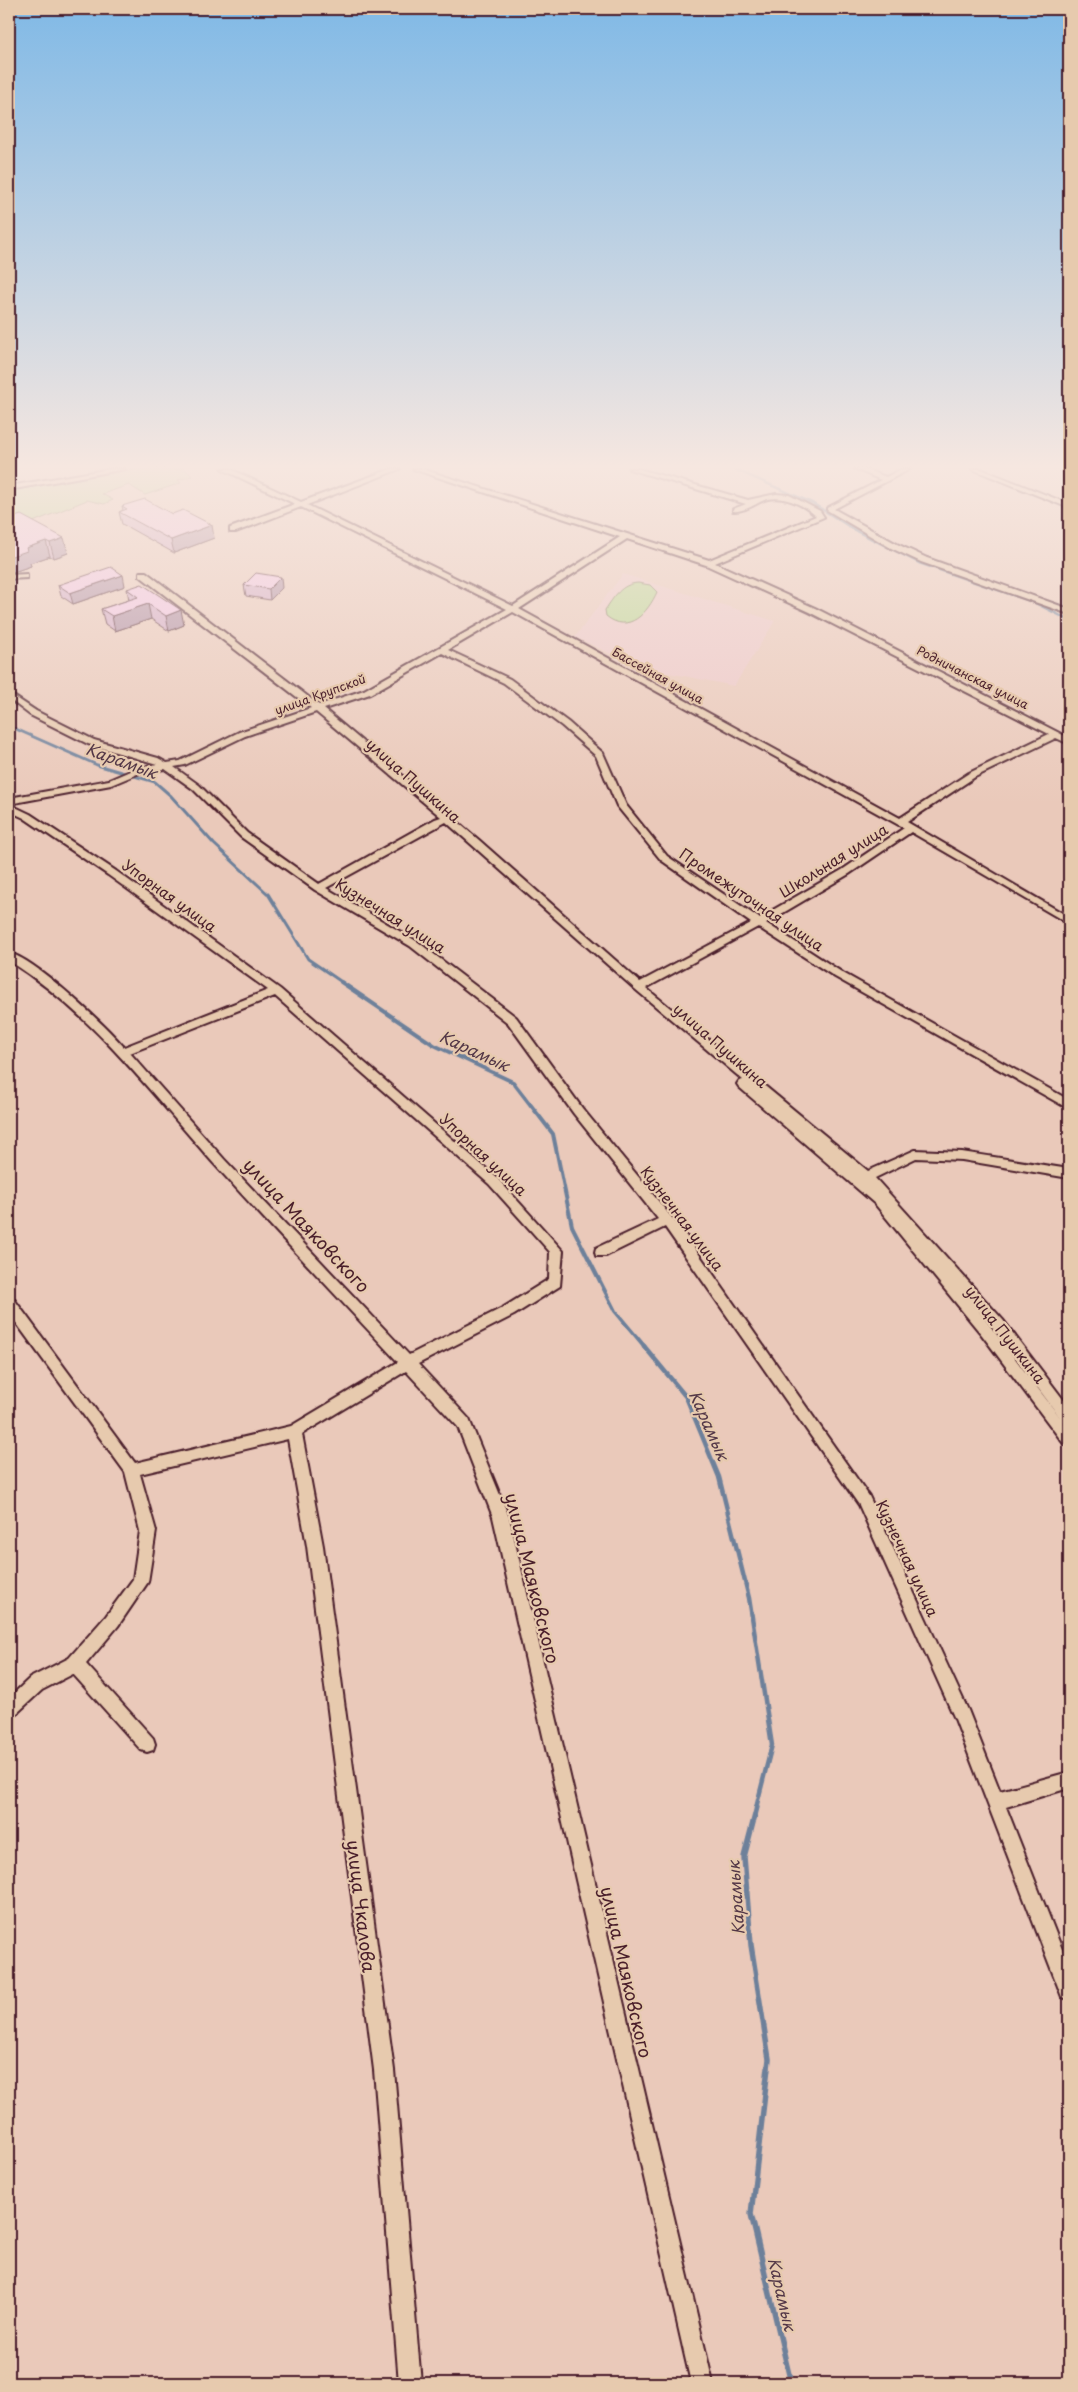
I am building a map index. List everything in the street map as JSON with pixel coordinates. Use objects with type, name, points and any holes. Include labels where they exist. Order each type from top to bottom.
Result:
[{"type":"street","name":"улица Пушкина","points":[[151,581],[317,708],[318,715],[442,820],[879,1201],[987,1331],[1069,1440]]},
{"type":"street","name":"Бассейная улица","points":[[456,581],[513,609],[911,828],[1069,922]]},
{"type":"street","name":"улица Крупской","points":[[9,801],[111,782],[140,770],[182,763],[242,734],[367,692],[513,609],[557,581]]},
{"type":"street","name":"Родничанская улица","points":[[748,581],[812,610],[1069,741]]},
{"type":"street","points":[[982,581],[1069,612]]},
{"type":"street","name":"Промежуточная улица","points":[[442,650],[507,681],[565,724],[600,755],[622,806],[664,858],[839,975],[1069,1105]]},
{"type":"street","name":"Кузнечная улица","points":[[9,695],[33,713],[90,742],[156,760],[167,766],[196,787],[244,835],[319,888],[414,944],[512,1020],[578,1111],[667,1220],[864,1501],[962,1716],[1069,1990]]},
{"type":"street","name":"Школьная улица","points":[[900,822],[972,775],[1057,734]]},
{"type":"street","name":"Упорная улица","points":[[9,807],[27,816],[112,873],[276,991],[493,1181],[557,1251],[555,1282],[509,1311],[409,1362],[294,1432],[132,1470]]},
{"type":"street","points":[[319,888],[442,820]]},
{"type":"street","name":"улица Пушкина","points":[[442,820],[476,842],[639,986],[867,1177],[998,1324],[1069,1418]]},
{"type":"street","name":"Школьная улица","points":[[639,986],[759,923],[862,863],[911,828]]},
{"type":"street","name":"улица Маяковского","points":[[9,956],[38,974],[107,1035],[220,1162],[464,1423],[501,1517],[702,2383]]},
{"type":"street","points":[[122,1052],[276,991]]},
{"type":"street","points":[[867,1177],[916,1154],[962,1156],[1069,1174]]},
{"type":"street","points":[[601,1252],[667,1220]]},
{"type":"street","points":[[9,1303],[132,1470],[148,1532],[140,1582],[112,1622],[75,1664],[36,1684],[9,1709]]},
{"type":"street","name":"улица Чкалова","points":[[294,1432],[315,1546],[384,2070],[410,2383]]},
{"type":"street","points":[[75,1664],[148,1744]]},
{"type":"street","points":[[995,1800],[1069,1780]]},
{"type":"shaded area","points":[[618,581],[644,581],[775,621],[734,686],[639,667],[575,637]]},
{"type":"green space","points":[[638,583],[650,585],[657,592],[643,613],[637,619],[622,623],[606,616],[605,610],[618,592],[627,586]]},
{"type":"building","points":[[71,581],[106,581],[70,593],[58,585]]},
{"type":"building","points":[[248,581],[277,581],[269,589],[244,585]]},
{"type":"building","points":[[142,584],[181,610],[166,616],[148,604],[112,616],[101,609],[138,597],[127,589]]},
{"type":"waterway","points":[[971,581],[1033,602],[1069,620]]},
{"type":"waterway","name":"Карамык","points":[[9,726],[97,765],[155,782],[171,796],[214,844],[268,894],[308,959],[343,983]]},
{"type":"waterway","name":"Карамык","points":[[341,982],[434,1045],[513,1082],[553,1134],[572,1226],[615,1311],[645,1347]]},
{"type":"waterway","name":"Карамык","points":[[644,1346],[686,1397],[719,1477],[749,1598],[772,1745],[756,1808]]},
{"type":"waterway","name":"Карамык","points":[[757,1807],[744,1857],[751,1945],[769,2059],[751,2214],[791,2383]]}]
